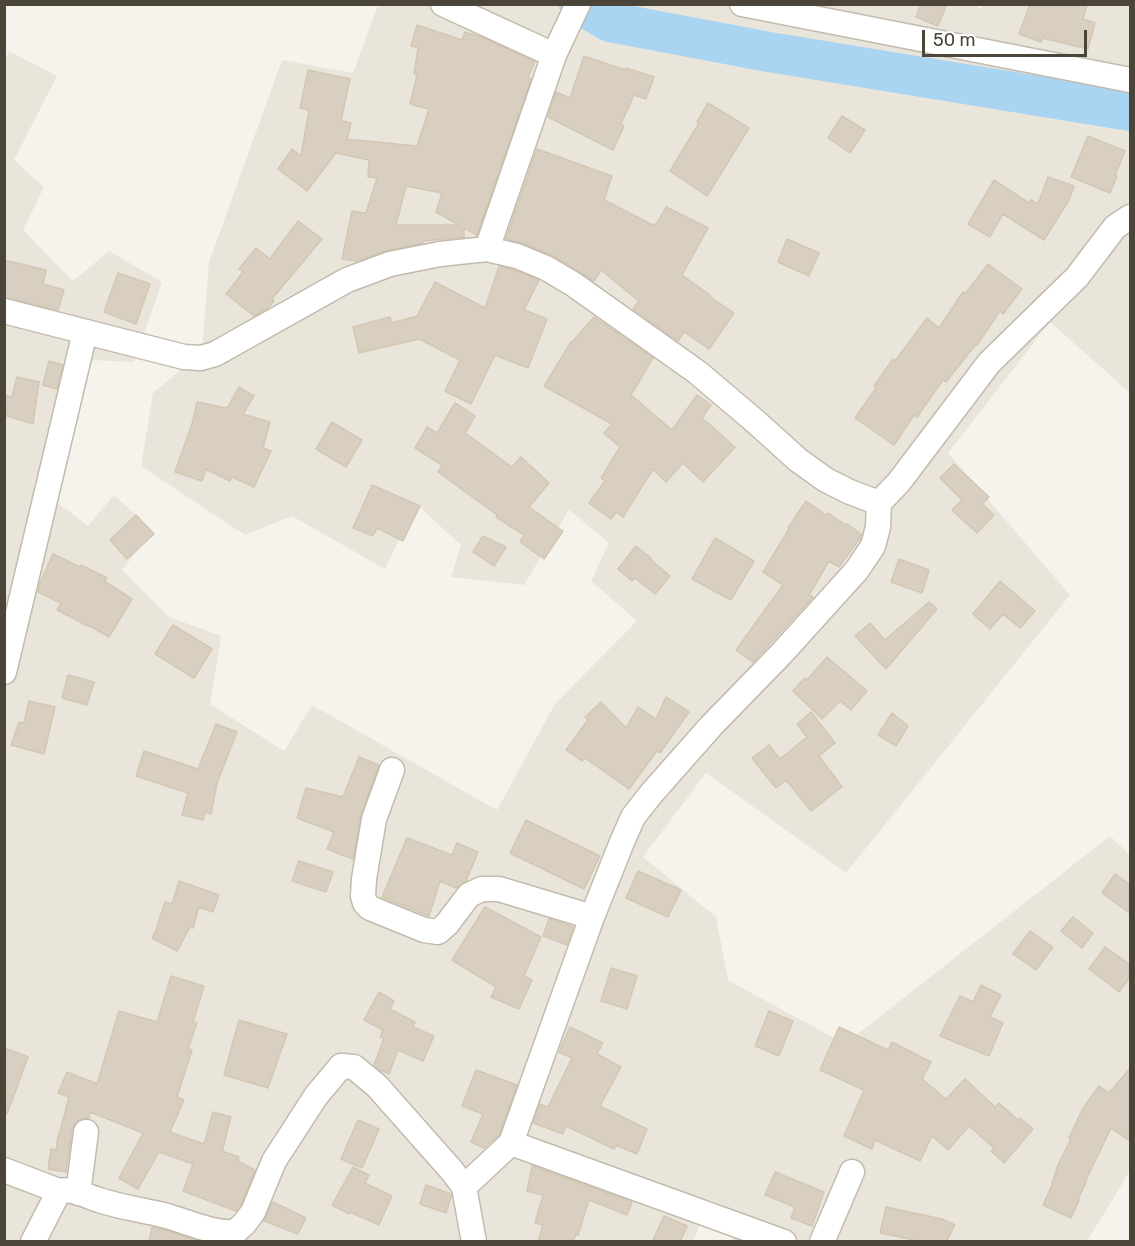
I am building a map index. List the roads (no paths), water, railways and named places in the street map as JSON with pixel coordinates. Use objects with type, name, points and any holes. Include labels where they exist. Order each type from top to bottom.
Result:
[{"type":"street","points":[[443,4],[555,55]]},
{"type":"street","points":[[742,4],[1131,80]]},
{"type":"street","points":[[487,249],[555,55],[576,9]]},
{"type":"street","points":[[464,1187],[511,1143],[592,917],[633,817],[711,726],[782,653],[857,570],[873,546],[878,527],[879,503],[899,482],[989,363],[1077,277],[1115,227],[1131,217]]},
{"type":"street","points":[[4,311],[184,357],[201,358],[216,354],[347,280],[390,264],[440,254],[487,249],[517,256],[546,268],[573,284],[697,372],[798,460],[826,480],[879,503]]},
{"type":"street","points":[[4,672],[85,332]]},
{"type":"street","points":[[392,770],[374,819],[364,879],[363,896],[370,908],[424,930],[438,932],[469,896],[482,889],[499,889],[592,917]]},
{"type":"street","points":[[4,1170],[69,1192],[164,1215],[233,1237],[253,1212],[274,1161],[316,1096],[341,1066],[354,1067],[376,1086],[464,1187],[474,1242]]},
{"type":"street","points":[[34,1241],[69,1192],[86,1132]]},
{"type":"street","points":[[511,1143],[784,1242]]},
{"type":"street","points":[[822,1242],[852,1172]]},
{"type":"waterway","points":[[579,4],[610,22],[769,52],[1130,111]]}]
